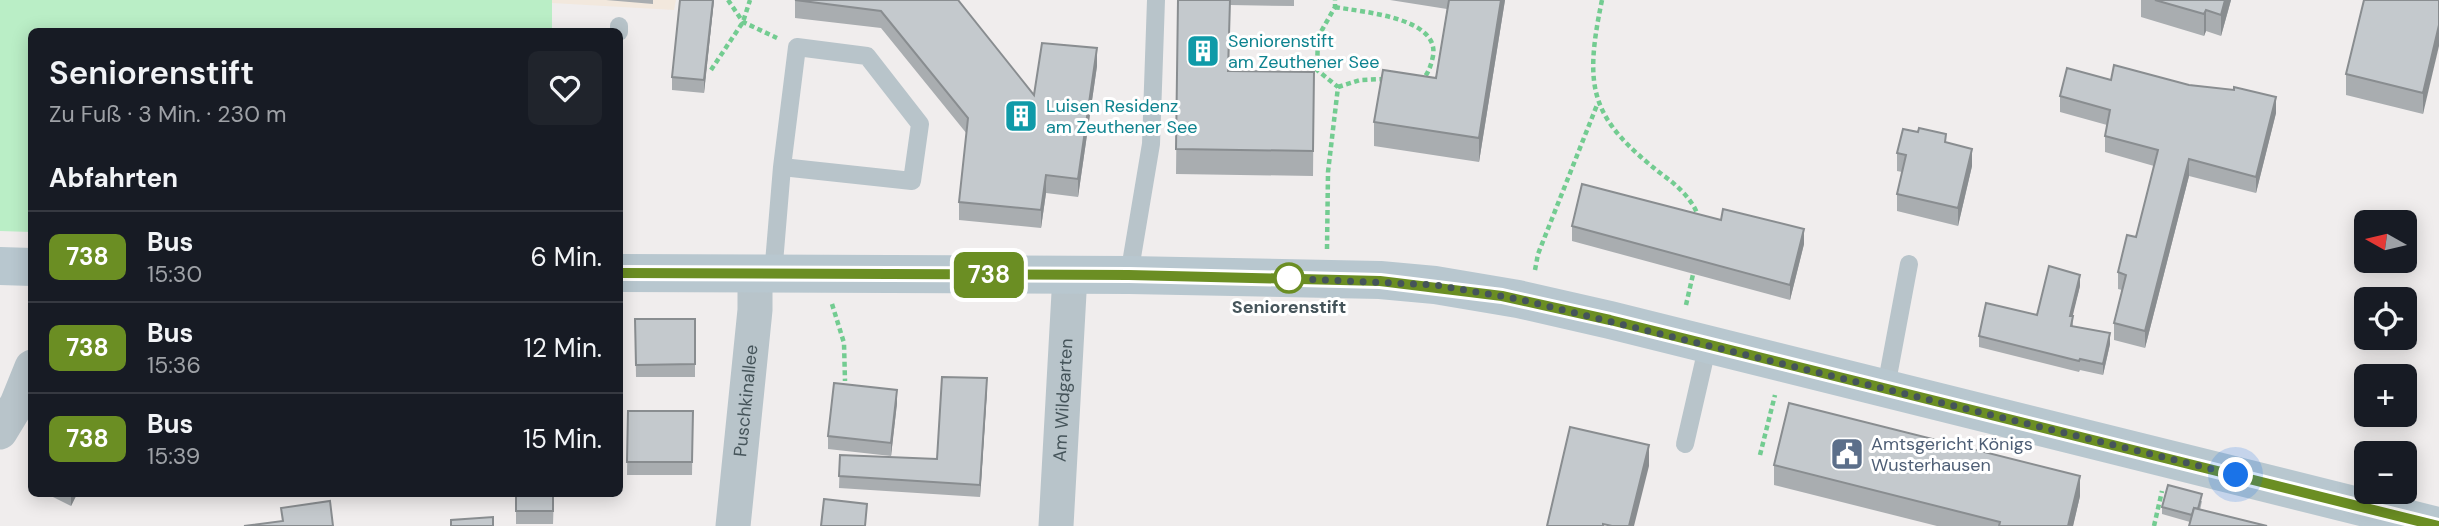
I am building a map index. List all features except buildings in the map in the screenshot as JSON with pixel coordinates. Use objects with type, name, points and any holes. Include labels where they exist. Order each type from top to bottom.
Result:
[{"type":"main road","points":[[0,266],[28,267]]},
{"type":"main road","points":[[623,273],[1129,275],[1380,281],[1526,288],[1693,340],[2438,526]]},
{"type":"street","name":"Puschkinallee","points":[[733,526],[755,310],[764,275]]},
{"type":"street","name":"Am Wildgarten","points":[[1056,526],[1070,275]]},
{"type":"street","points":[[0,432],[17,404],[28,377]]},
{"type":"lane","points":[[1129,275],[1151,144],[1156,0]]},
{"type":"lane","points":[[764,275],[782,167],[797,47],[867,57],[920,124],[912,181],[782,167]]},
{"type":"lane","points":[[1886,387],[1909,264]]},
{"type":"lane","points":[[1685,444],[1693,340]]},
{"type":"path","points":[[728,0],[743,22],[797,47]]},
{"type":"path","points":[[710,70],[743,22],[750,0]]},
{"type":"path","points":[[1335,0],[1335,7],[1318,37],[1317,70],[1338,87]]},
{"type":"path","points":[[1526,288],[1598,105],[1593,45],[1602,0]]},
{"type":"path","points":[[1335,7],[1421,28],[1431,41],[1434,53],[1429,72],[1422,80],[1412,80]]},
{"type":"path","points":[[1338,87],[1360,80],[1392,80]]},
{"type":"path","points":[[1326,257],[1328,172],[1338,87]]},
{"type":"path","points":[[1598,105],[1621,139],[1672,181],[1697,212],[1699,224]]},
{"type":"path","points":[[1693,340],[1696,259]]},
{"type":"path","points":[[831,300],[832,314],[844,343],[845,381]]},
{"type":"path","points":[[1760,455],[1778,387]]},
{"type":"path","points":[[2154,526],[2164,484]]},
{"type":"green space","points":[[0,0],[552,0],[552,28],[28,28],[28,232],[0,231]]},
{"type":"sand","points":[[552,0],[676,0],[674,10],[552,3]]},
{"type":"bus line","name":"738","points":[[623,273],[1129,275],[1380,281],[1435,285],[1518,299],[1610,320],[2438,526]]},
{"type":"place","name":"Seniorenstift am Zeuthener See","points":[[1203,51]]},
{"type":"place","name":"Luisen Residenz am Zeuthener See","points":[[1021,116]]},
{"type":"place","name":"Seniorenstift","points":[[1289,278]]},
{"type":"place","name":"Amtsgericht Königs Wusterhausen","points":[[1847,454]]},
{"type":"route","points":[[1289,278],[1282,278],[1435,285],[1518,299],[2236,475]]}]
